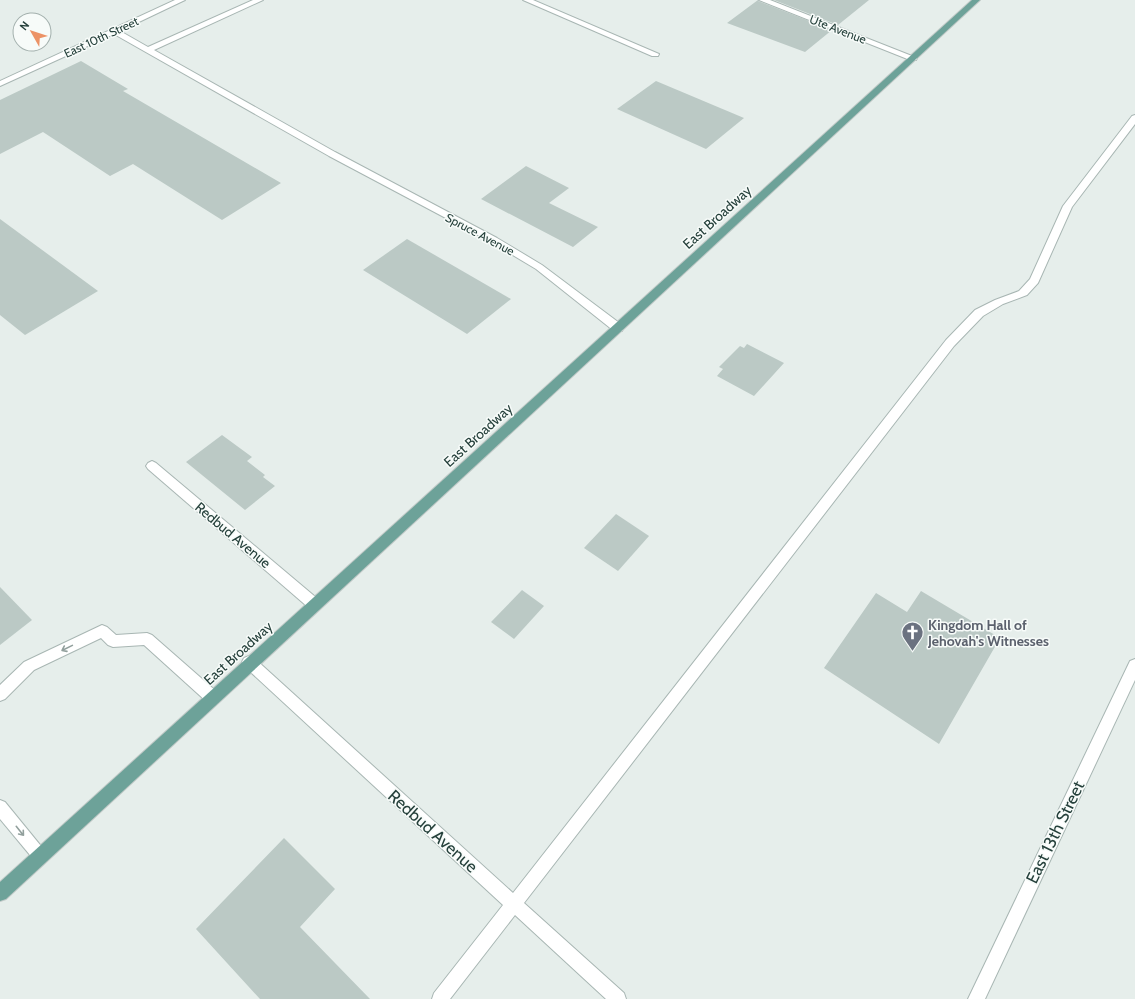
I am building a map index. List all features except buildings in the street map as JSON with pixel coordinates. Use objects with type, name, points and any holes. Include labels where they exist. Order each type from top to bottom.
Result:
[{"type":"main road","name":"East Broadway","points":[[0,893],[249,662],[618,328],[976,0]]},
{"type":"street","name":"East 10th Street","points":[[0,84],[181,0]]},
{"type":"street","points":[[148,50],[259,0]]},
{"type":"street","points":[[527,0],[655,54]]},
{"type":"street","name":"Ute Avenue","points":[[763,0],[913,58]]},
{"type":"street","name":"Spruce Avenue","points":[[114,31],[332,154],[494,240],[539,267],[618,328]]},
{"type":"street","points":[[440,999],[950,343],[979,313],[999,302],[1023,292],[1034,281],[1068,206],[1135,118]]},
{"type":"street","name":"Redbud Avenue","points":[[152,466],[314,604]]},
{"type":"street","points":[[0,694],[29,666],[102,631],[113,641],[147,639],[212,697]]},
{"type":"street","name":"Redbud Avenue","points":[[249,662],[618,999]]},
{"type":"street","name":"East 13th Street","points":[[976,999],[1135,665]]},
{"type":"street","points":[[0,806],[40,856]]},
{"type":"place","name":"Kingdom Hall of Jehovah's Witnesses","points":[[913,652]]}]
